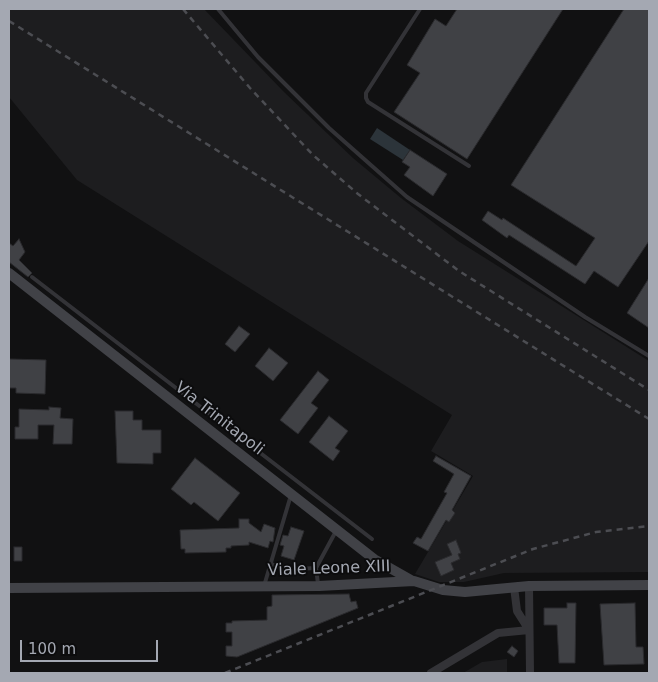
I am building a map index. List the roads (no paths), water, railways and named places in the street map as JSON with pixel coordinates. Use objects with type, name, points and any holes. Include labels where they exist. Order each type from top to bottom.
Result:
[{"type":"main road","name":"Via Trinitapoli","points":[[9,273],[336,530],[389,569],[414,581]]},
{"type":"main road","name":"Viale Leone XIII","points":[[9,588],[319,586],[414,581],[457,592],[529,586],[649,584]]},
{"type":"street","points":[[529,586],[530,673]]},
{"type":"street","points":[[514,587],[517,611],[529,630]]},
{"type":"street","points":[[431,673],[498,633],[529,630]]},
{"type":"lane","points":[[218,9],[258,57],[329,128],[407,198],[649,356]]},
{"type":"lane","points":[[420,9],[366,93],[366,100],[469,166]]},
{"type":"lane","points":[[32,277],[372,539]]},
{"type":"lane","points":[[118,359],[125,349]]},
{"type":"lane","points":[[231,447],[238,436]]},
{"type":"lane","points":[[275,483],[283,470]]},
{"type":"lane","points":[[264,586],[291,495]]},
{"type":"lane","points":[[323,519],[332,508]]},
{"type":"lane","points":[[319,586],[316,568],[336,530]]},
{"type":"lane","points":[[269,564],[296,569],[316,568]]},
{"type":"railway","points":[[183,9],[250,88],[313,155],[358,194],[459,271],[649,390]]},
{"type":"railway","points":[[9,21],[649,419]]},
{"type":"railway","points":[[225,673],[533,549],[596,532],[649,526]]}]
